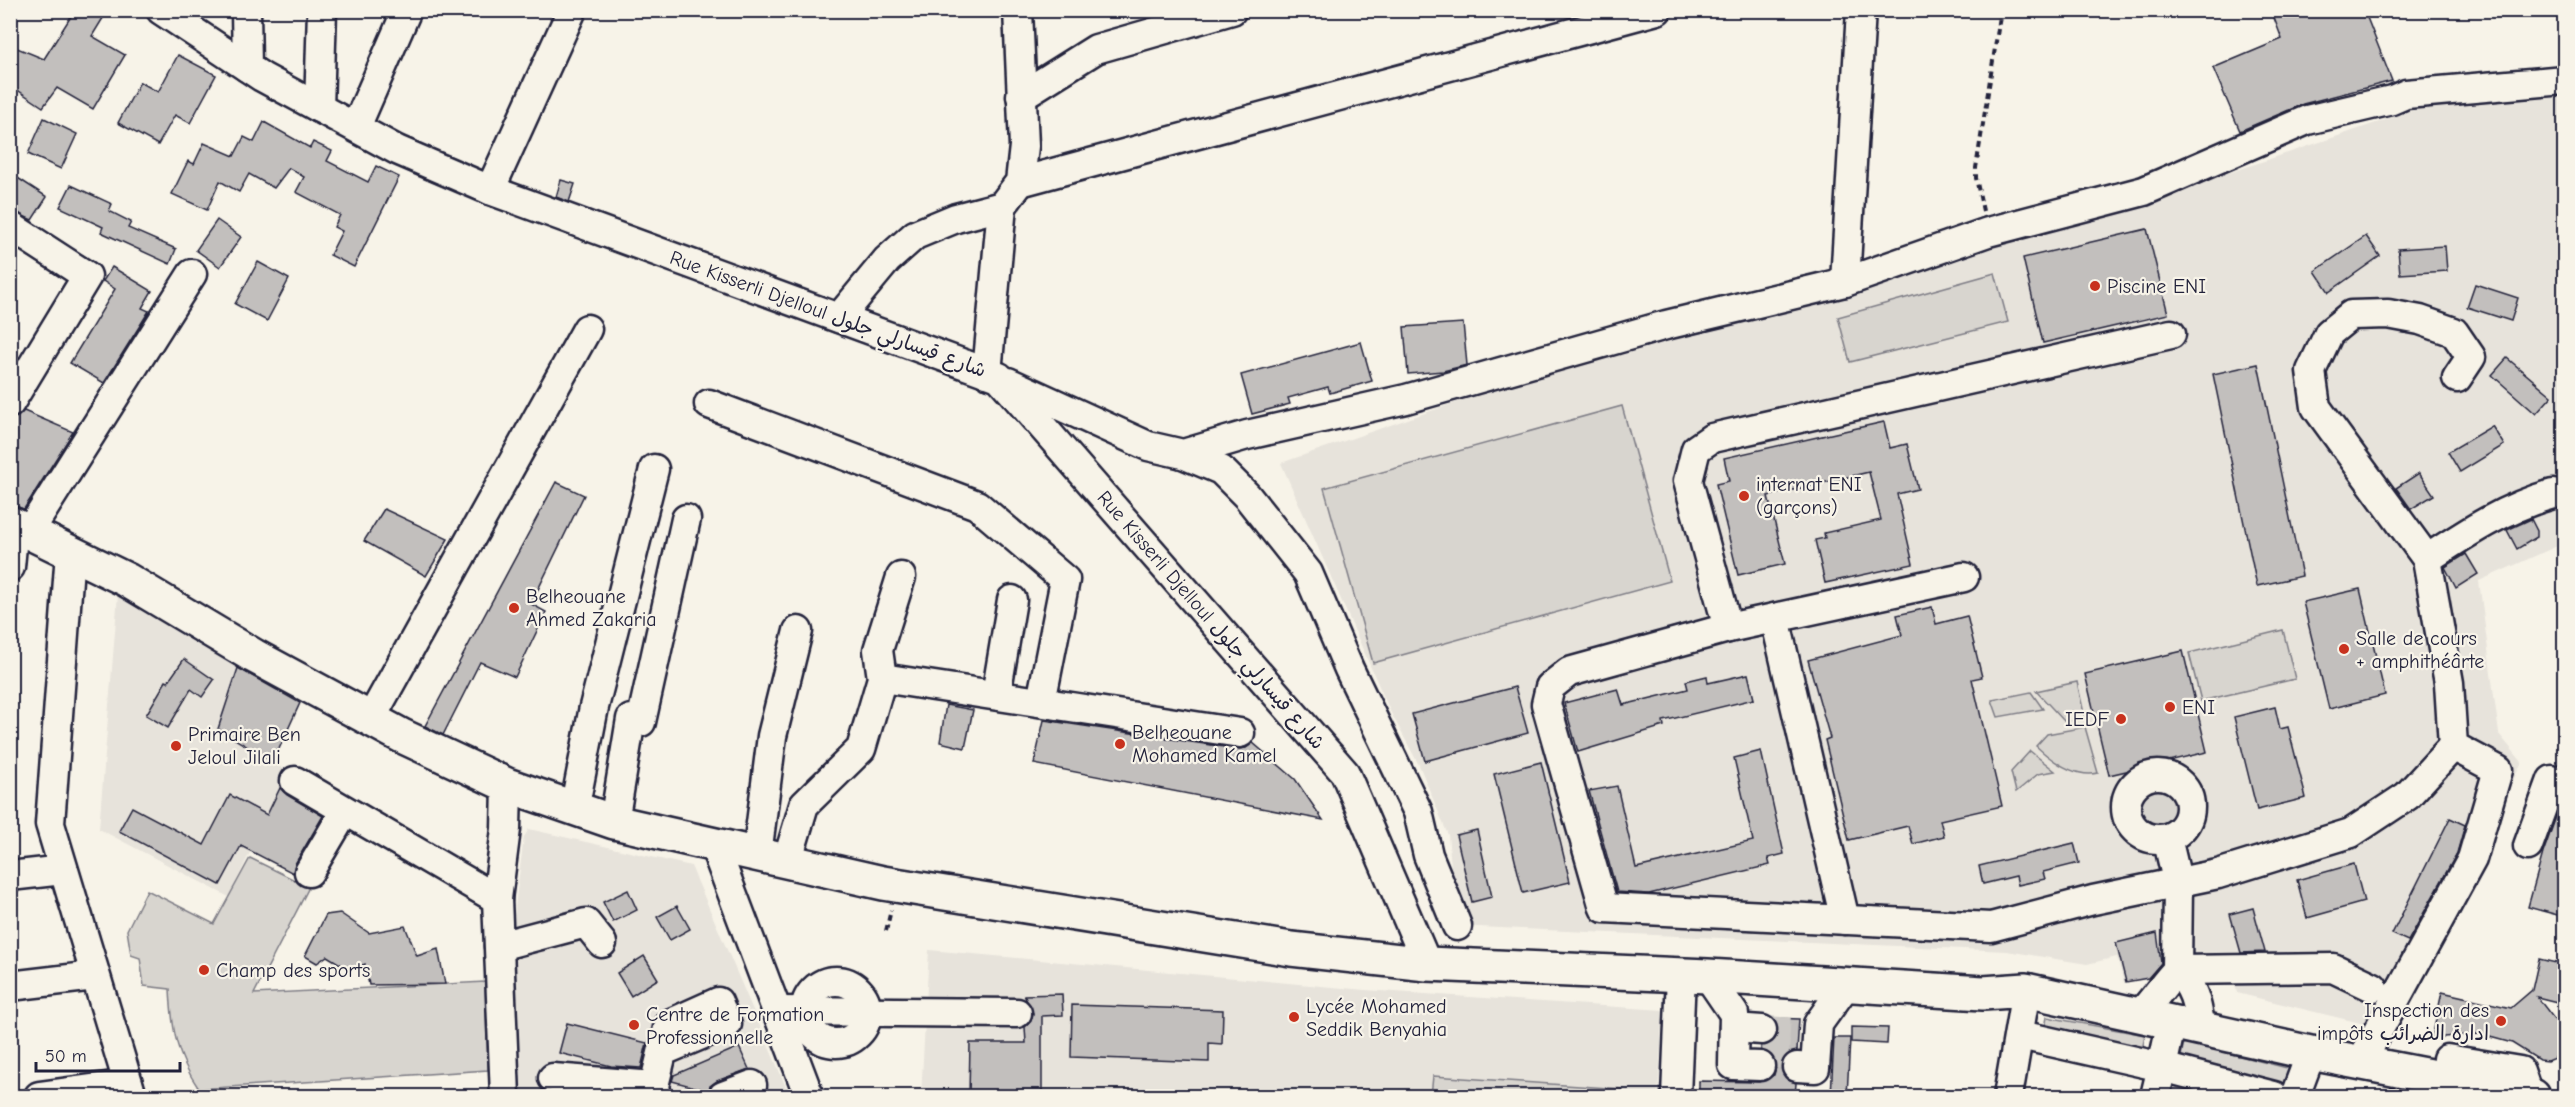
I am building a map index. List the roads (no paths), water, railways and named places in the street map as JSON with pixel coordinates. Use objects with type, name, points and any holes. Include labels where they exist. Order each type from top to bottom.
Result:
[{"type":"main road","points":[[18,527],[127,580],[245,651],[370,720],[507,785],[614,822],[772,859],[883,883],[1174,932],[1291,949],[1427,964],[1695,975],[1983,993],[2026,990],[2311,1053],[2530,1096]]},
{"type":"street","name":"Rue Kisserli Djelloul شارع قيسارلي جلول","points":[[161,10],[247,67],[397,150],[489,190],[993,375],[1345,773],[1427,964]]},
{"type":"street","points":[[246,10],[247,67]]},
{"type":"street","points":[[319,108],[322,10]]},
{"type":"street","points":[[356,128],[407,10]]},
{"type":"street","points":[[489,190],[572,10]]},
{"type":"street","points":[[1018,10],[1024,146],[1020,182],[1002,206],[993,375],[1148,446],[1183,454],[1221,470],[1248,496],[1308,573],[1349,669],[1418,812],[1426,837],[1428,855],[1457,926]]},
{"type":"street","points":[[1021,96],[1096,49],[1232,10]]},
{"type":"street","points":[[1020,182],[1657,10]]},
{"type":"street","points":[[1845,282],[1861,10]]},
{"type":"street","points":[[1183,454],[1247,435],[1406,399],[1666,325],[1845,282],[1988,232],[2144,192],[2307,120],[2392,100],[2406,94],[2565,80]]},
{"type":"street","points":[[839,318],[887,260],[915,235],[956,218],[1002,206]]},
{"type":"street","points":[[10,403],[87,276],[12,232]]},
{"type":"street","points":[[10,567],[18,527],[192,274]]},
{"type":"street","points":[[1964,577],[1728,628],[1569,672],[1550,687],[1546,704],[1604,908],[1991,927],[2092,900],[2178,884],[2350,833],[2407,796],[2453,746],[2449,683],[2427,559],[2316,406],[2311,371],[2329,333],[2351,315],[2388,314],[2420,320],[2454,332],[2470,357],[2457,378]]},
{"type":"street","points":[[370,720],[587,329]]},
{"type":"street","points":[[1728,628],[1688,481],[1696,449],[1712,438],[2171,334]]},
{"type":"street","points":[[709,404],[977,505],[1065,580],[1041,702]]},
{"type":"street","points":[[574,810],[594,707],[654,469]]},
{"type":"street","points":[[2427,559],[2482,523],[2524,502],[2553,494]]},
{"type":"street","points":[[614,822],[632,719],[641,722],[686,519]]},
{"type":"street","points":[[39,1096],[130,1090],[50,824],[70,552]]},
{"type":"street","points":[[772,859],[804,805],[861,749],[882,678],[878,650],[901,577]]},
{"type":"street","points":[[996,695],[1012,600]]},
{"type":"street","points":[[1774,618],[1845,920]]},
{"type":"street","points":[[772,859],[772,736],[798,631]]},
{"type":"street","points":[[882,678],[1240,733]]},
{"type":"street","points":[[2361,1062],[2472,859],[2498,770],[2453,746]]},
{"type":"street","points":[[2528,846],[2552,780],[2565,784]]},
{"type":"street","points":[[295,781],[497,899]]},
{"type":"street","points":[[505,1096],[497,899],[506,830],[507,785]]},
{"type":"street","points":[[309,872],[345,811]]},
{"type":"street","points":[[2155,1096],[2162,1067],[2186,1025],[2195,994],[2190,982],[2177,970],[2178,884],[2167,838]]},
{"type":"street","points":[[714,844],[791,1011],[809,1096]]},
{"type":"street","points":[[10,876],[63,870]]},
{"type":"street","points":[[499,946],[586,923],[602,943]]},
{"type":"street","points":[[2140,1014],[2161,993],[2166,981],[2177,970],[2333,968],[2373,987]]},
{"type":"street","points":[[1695,975],[1734,1014],[1749,1044]]},
{"type":"street","points":[[1676,1096],[1695,975]]},
{"type":"street","points":[[10,986],[95,976]]},
{"type":"street","points":[[1806,1047],[1818,1024],[1846,985]]},
{"type":"street","points":[[2008,1096],[2026,990]]},
{"type":"street","points":[[791,1011],[1017,1013]]},
{"type":"street","points":[[2020,1035],[2162,1067],[2274,1096]]},
{"type":"street","points":[[553,1078],[655,1091],[663,1051]]},
{"type":"street","points":[[2295,1096],[2311,1053]]},
{"type":"street","points":[[723,1096],[752,1085]]},
{"type":"tunnel","points":[[1762,1030],[1798,1032]]},
{"type":"tunnel","points":[[1761,1053],[1797,1055]]},
{"type":"place","name":"Piscine ENI","points":[[2095,286]]},
{"type":"place","name":"internat ENI (garçons)","points":[[1744,496]]},
{"type":"place","name":"Belheouane Ahmed Zakaria","points":[[514,608]]},
{"type":"place","name":"Salle de cours + amphithéârte","points":[[2344,649]]},
{"type":"place","name":"ENI","points":[[2170,707]]},
{"type":"place","name":"IEDF","points":[[2121,719]]},
{"type":"place","name":"Belheouane Mohamed Kamel","points":[[1120,744]]},
{"type":"place","name":"Primaire Ben Jeloul Jilali","points":[[176,746]]},
{"type":"place","name":"Champ des sports","points":[[204,970]]},
{"type":"place","name":"Lycée Mohamed Seddik Benyahia","points":[[1294,1017]]},
{"type":"place","name":"Inspection des impôts ادارة الضرائب","points":[[2501,1021]]},
{"type":"place","name":"Centre de Formation Professionnelle","points":[[634,1025]]}]
